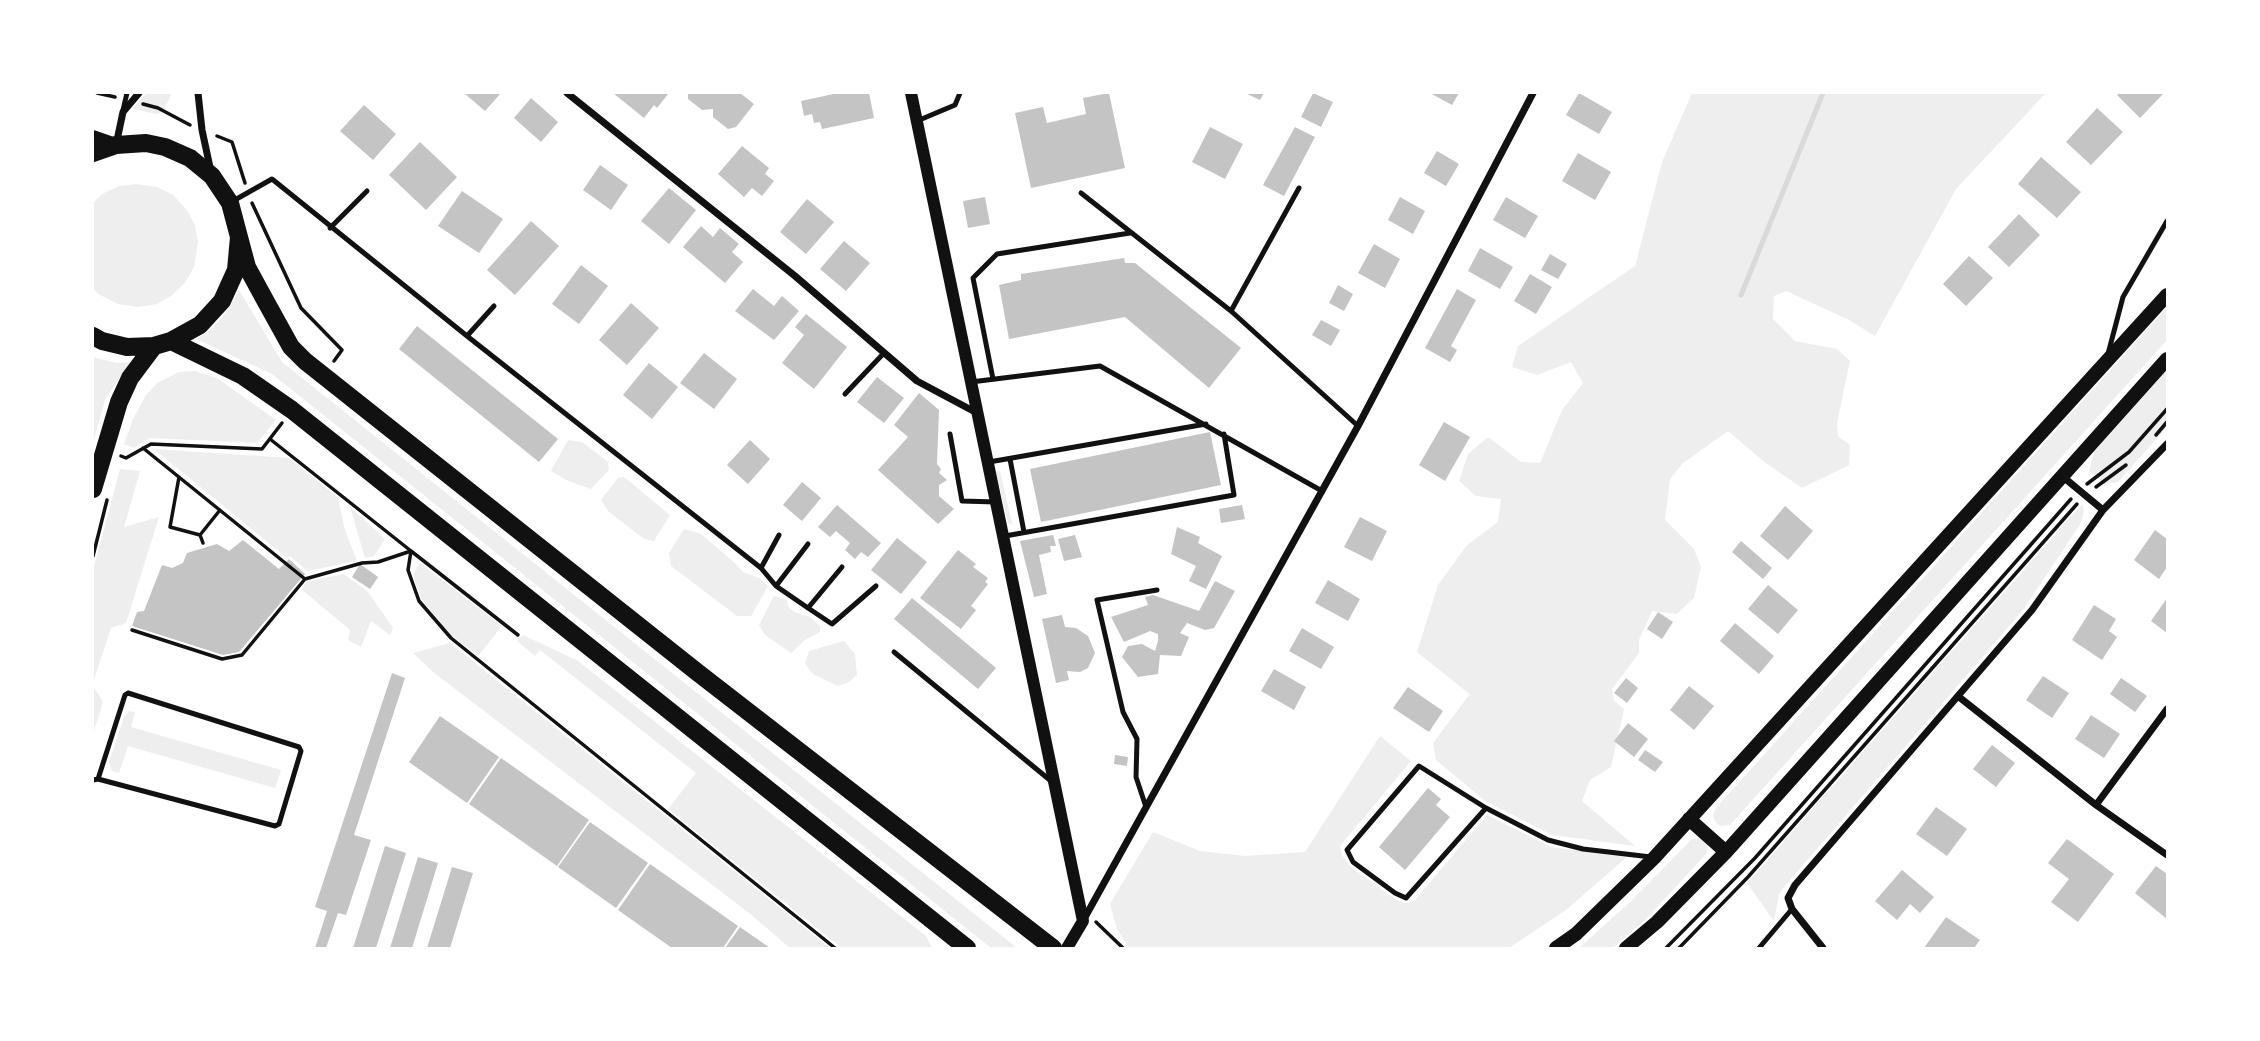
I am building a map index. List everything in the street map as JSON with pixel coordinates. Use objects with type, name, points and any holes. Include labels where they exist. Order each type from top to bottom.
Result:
[{"type":"main road","points":[[93,137],[116,145]]},
{"type":"main road","points":[[93,153],[116,145],[146,143],[165,147],[190,158],[212,176],[230,203],[247,267],[291,347],[305,361],[708,681],[1053,948]]},
{"type":"main road","points":[[101,491],[119,402],[130,378],[162,344],[200,325],[222,301],[236,270],[239,237]]},
{"type":"main road","points":[[1556,948],[1576,934],[1654,858],[2167,295]]},
{"type":"main road","points":[[93,336],[127,347],[162,344],[243,376],[292,410],[967,948]]},
{"type":"main road","points":[[1626,948],[1657,922],[1726,852],[2167,359]]},
{"type":"main road","points":[[1689,819],[1726,852]]},
{"type":"street","points":[[116,145],[123,112],[139,93]]},
{"type":"street","points":[[198,93],[202,130],[212,176]]},
{"type":"street","points":[[567,93],[795,276],[917,381],[977,413]]},
{"type":"street","points":[[911,93],[1054,783],[1085,918]]},
{"type":"street","points":[[1067,948],[1358,426],[1533,93]]},
{"type":"street","points":[[1823,948],[1792,909],[1788,898],[1795,885],[2032,610],[2103,510],[2167,444]]},
{"type":"street","points":[[2062,475],[2103,510]]},
{"type":"street","points":[[1959,697],[2096,804],[2167,855]]},
{"type":"street","points":[[2096,804],[2167,709]]},
{"type":"lane","points":[[123,112],[127,93]]},
{"type":"lane","points":[[917,121],[955,105],[960,93]]},
{"type":"lane","points":[[230,203],[272,179],[330,228],[761,568],[776,586],[832,624],[876,586]]},
{"type":"lane","points":[[1231,311],[1298,188]]},
{"type":"lane","points":[[330,228],[367,191]]},
{"type":"lane","points":[[1081,194],[1231,311],[1358,426]]},
{"type":"lane","points":[[2105,364],[2123,297],[2167,221]]},
{"type":"lane","points":[[993,379],[972,278],[997,254],[1130,233]]},
{"type":"lane","points":[[467,336],[494,306]]},
{"type":"lane","points":[[845,394],[884,353]]},
{"type":"lane","points":[[971,382],[1100,366],[1322,491]]},
{"type":"lane","points":[[988,463],[1206,424]]},
{"type":"lane","points":[[950,434],[962,501],[996,502]]},
{"type":"lane","points":[[1004,537],[1234,495],[1224,434]]},
{"type":"lane","points":[[1010,458],[1024,533]]},
{"type":"lane","points":[[761,568],[779,535]]},
{"type":"lane","points":[[776,586],[808,544]]},
{"type":"lane","points":[[808,608],[842,567]]},
{"type":"lane","points":[[1146,807],[1136,777],[1137,739],[1123,712],[1097,600],[1157,590]]},
{"type":"lane","points":[[894,652],[1054,783]]},
{"type":"lane","points":[[128,694],[299,747],[301,751],[279,824],[275,826],[95,780],[125,695],[128,694]]},
{"type":"lane","points":[[1486,808],[1406,898],[1353,862],[1347,850],[1419,766],[1486,808],[1548,839],[1583,849],[1654,858]]},
{"type":"lane","points":[[1759,948],[1792,909]]},
{"type":"path","points":[[1666,948],[1755,858],[2082,493],[2129,452],[2167,409]]},
{"type":"path","points":[[2150,442],[2167,422]]},
{"type":"path","points":[[270,439],[518,635]]},
{"type":"path","points":[[143,448],[306,579]]},
{"type":"path","points":[[1679,948],[1748,877],[2082,493],[2133,461]]},
{"type":"path","points":[[178,477],[170,527],[200,535]]},
{"type":"path","points":[[93,556],[101,491]]},
{"type":"path","points":[[200,535],[220,510]]},
{"type":"path","points":[[200,535],[203,543]]},
{"type":"path","points":[[132,630],[222,659],[242,655],[306,579],[362,563],[378,562],[411,551]]},
{"type":"path","points":[[411,551],[408,570],[419,601],[451,638],[835,948]]},
{"type":"path","points":[[1085,918],[1118,941],[1123,948]]},
{"type":"shaded area","points":[[147,93],[172,93],[163,112],[157,114],[132,109]]},
{"type":"shaded area","points":[[1692,93],[2046,93],[1956,189],[1875,336],[1849,320],[1786,291],[1774,296],[1773,319],[1795,341],[1837,349],[1850,361],[1837,423],[1838,436],[1850,445],[1849,465],[1802,488],[1763,461],[1728,431],[1683,463],[1670,479],[1665,520],[1694,549],[1701,567],[1694,598],[1677,614],[1652,611],[1639,640],[1639,653],[1612,689],[1614,701],[1624,709],[1611,767],[1590,780],[1582,801],[1635,846],[1552,835],[1485,801],[1436,760],[1433,743],[1469,695],[1472,696],[1417,652],[1438,585],[1467,545],[1498,522],[1501,499],[1476,496],[1459,481],[1468,454],[1488,437],[1521,462],[1540,463],[1562,410],[1583,383],[1571,362],[1537,375],[1512,367],[1518,346],[1635,266],[1662,162]]},
{"type":"shaded area","points":[[136,184],[157,187],[173,195],[187,210],[195,225],[198,242],[194,267],[185,283],[157,304],[138,307],[118,304],[98,294],[93,288],[93,203],[102,194],[119,186]]},
{"type":"shaded area","points":[[239,290],[282,362],[1017,948],[991,948],[272,374],[196,339],[212,329]]},
{"type":"shaded area","points":[[2167,307],[2167,340],[1730,825],[1720,826],[1716,823],[1713,815],[1716,808]]},
{"type":"shaded area","points":[[93,357],[116,363],[130,362],[105,400],[93,442]]},
{"type":"shaded area","points":[[2167,370],[2167,427],[2118,482],[2104,484],[2089,471],[2094,452]]},
{"type":"shaded area","points":[[195,371],[217,378],[276,420],[257,443],[150,438],[134,448],[124,444],[133,419],[146,395],[157,383],[179,372]]},
{"type":"shaded area","points":[[568,440],[582,442],[608,462],[609,470],[591,489],[568,481],[551,471]]},
{"type":"shaded area","points":[[154,449],[290,458],[338,498],[345,530],[357,561],[307,571],[290,556],[287,558]]},
{"type":"shaded area","points":[[120,469],[140,471],[124,527],[159,517],[126,623],[111,628],[93,682],[93,570]]},
{"type":"shaded area","points":[[1000,471],[1011,524],[1008,523],[996,472]]},
{"type":"shaded area","points":[[624,477],[670,515],[654,541],[644,539],[608,511],[601,500],[618,478]]},
{"type":"shaded area","points":[[2082,504],[2084,510],[2081,523],[2023,610],[1784,887],[1779,894],[1774,921],[1747,883]]},
{"type":"shaded area","points":[[350,507],[385,539],[374,556],[365,558]]},
{"type":"shaded area","points":[[684,529],[701,534],[743,572],[759,578],[768,586],[751,616],[737,616],[671,566],[669,553]]},
{"type":"shaded area","points":[[420,563],[502,626],[478,656],[451,635],[422,600],[413,575]]},
{"type":"shaded area","points":[[344,574],[368,592],[393,628],[390,635],[371,621],[361,647],[348,640],[350,630],[301,589],[307,581]]},
{"type":"shaded area","points":[[774,596],[787,600],[788,606],[794,612],[810,617],[820,626],[820,632],[805,640],[791,653],[765,635],[759,625]]},
{"type":"shaded area","points":[[523,635],[578,661],[926,936],[932,948],[842,948],[668,809],[696,773],[540,650],[535,656],[517,641]]},
{"type":"shaded area","points":[[844,641],[855,654],[857,675],[838,686],[813,674],[805,664],[809,651]]},
{"type":"shaded area","points":[[450,643],[830,948],[790,948],[749,913],[433,672],[413,653]]},
{"type":"shaded area","points":[[93,686],[103,702],[93,734]]},
{"type":"shaded area","points":[[129,711],[135,712],[131,727],[281,770],[275,788],[128,746],[119,773],[112,771],[109,762],[124,717]]},
{"type":"shaded area","points":[[1380,736],[1411,761],[1340,846],[1342,855],[1350,866],[1396,900],[1405,903],[1414,901],[1487,815],[1551,847],[1627,857],[1566,910],[1509,948],[1129,948],[1117,929],[1110,904],[1153,832],[1200,851],[1245,856],[1305,852]]},
{"type":"shaded area","points":[[1700,838],[1708,845],[1707,853],[1644,921],[1613,948],[1579,948],[1628,904],[1692,839]]},
{"type":"building","points":[[464,93],[501,93],[485,111]]},
{"type":"building","points":[[613,93],[669,93],[657,108],[654,105],[644,118]]},
{"type":"building","points":[[688,93],[740,93],[754,104],[736,127],[728,129],[713,117],[713,109],[702,110],[688,99]]},
{"type":"building","points":[[838,93],[869,93],[874,118],[822,129],[820,122],[814,123],[812,114],[804,116],[801,101]]},
{"type":"building","points":[[1109,93],[1125,168],[1031,188],[1015,113],[1043,107],[1047,123],[1086,114],[1083,98]]},
{"type":"building","points":[[1245,93],[1264,93],[1260,100]]},
{"type":"building","points":[[1313,93],[1333,102],[1321,127],[1301,117]]},
{"type":"building","points":[[1430,93],[1459,93],[1452,105]]},
{"type":"building","points":[[1579,93],[1612,112],[1599,134],[1566,115]]},
{"type":"building","points":[[2164,93],[2140,118],[2117,95]]},
{"type":"building","points":[[531,98],[558,122],[541,142],[514,118]]},
{"type":"building","points":[[364,105],[396,134],[373,160],[340,131]]},
{"type":"building","points":[[2097,108],[2123,132],[2091,165],[2066,142]]},
{"type":"building","points":[[1210,127],[1243,144],[1225,179],[1192,162]]},
{"type":"building","points":[[1295,127],[1315,137],[1284,196],[1263,185]]},
{"type":"building","points":[[420,142],[457,177],[426,210],[389,175]]},
{"type":"building","points":[[742,146],[769,168],[765,174],[774,181],[762,196],[752,188],[744,197],[718,174]]},
{"type":"building","points":[[1437,151],[1459,164],[1446,186],[1424,173]]},
{"type":"building","points":[[1578,153],[1611,172],[1595,200],[1562,181]]},
{"type":"building","points":[[2041,157],[2081,192],[2057,218],[2018,184]]},
{"type":"building","points":[[600,165],[628,185],[611,210],[583,190]]},
{"type":"building","points":[[669,188],[696,210],[669,244],[641,221]]},
{"type":"building","points":[[462,191],[503,219],[479,253],[438,226]]},
{"type":"building","points":[[985,197],[990,224],[968,228],[963,201]]},
{"type":"building","points":[[1400,197],[1425,211],[1413,234],[1388,220]]},
{"type":"building","points":[[1506,197],[1538,216],[1525,238],[1493,220]]},
{"type":"building","points":[[807,199],[834,222],[806,254],[780,232]]},
{"type":"building","points":[[2019,214],[2040,235],[2009,267],[1988,247]]},
{"type":"building","points":[[531,221],[559,246],[515,295],[487,270]]},
{"type":"building","points":[[701,226],[713,237],[720,228],[739,244],[732,252],[743,262],[725,283],[683,247]]},
{"type":"building","points":[[844,241],[870,263],[846,291],[820,269]]},
{"type":"building","points":[[1374,244],[1400,259],[1385,288],[1358,273]]},
{"type":"building","points":[[1480,248],[1513,267],[1500,289],[1468,271]]},
{"type":"building","points":[[1550,254],[1567,264],[1558,279],[1541,270]]},
{"type":"building","points":[[1969,256],[1993,278],[1966,306],[1943,284]]},
{"type":"building","points":[[1124,258],[1125,263],[1135,263],[1241,348],[1209,388],[1125,317],[1009,339],[999,285],[1021,280],[1021,274]]},
{"type":"building","points":[[581,265],[608,286],[579,324],[552,304]]},
{"type":"building","points":[[1530,274],[1552,287],[1536,314],[1514,301]]},
{"type":"building","points":[[1338,285],[1353,294],[1344,311],[1329,303]]},
{"type":"building","points":[[753,289],[774,306],[782,296],[799,311],[774,340],[735,311]]},
{"type":"building","points":[[1457,289],[1476,300],[1451,346],[1457,350],[1450,362],[1425,348]]},
{"type":"building","points":[[631,303],[659,328],[627,365],[599,340]]},
{"type":"building","points":[[806,314],[847,347],[814,389],[782,363],[804,335],[795,327]]},
{"type":"building","points":[[1321,320],[1340,330],[1331,346],[1312,335]]},
{"type":"building","points":[[417,326],[558,439],[539,462],[399,349]]},
{"type":"building","points":[[704,353],[737,379],[714,409],[680,383]]},
{"type":"building","points":[[649,363],[678,387],[652,419],[623,395]]},
{"type":"building","points":[[877,377],[904,398],[884,423],[857,402]]},
{"type":"building","points":[[919,393],[939,410],[937,464],[941,469],[939,473],[947,480],[939,485],[939,496],[954,509],[938,524],[878,470],[908,437],[894,425]]},
{"type":"building","points":[[1444,422],[1470,437],[1445,481],[1419,465]]},
{"type":"building","points":[[1210,432],[1221,485],[1041,522],[1030,469]]},
{"type":"building","points":[[750,440],[770,459],[748,484],[727,465]]},
{"type":"building","points":[[802,482],[821,498],[802,521],[783,505]]},
{"type":"building","points":[[837,505],[881,543],[868,557],[861,552],[855,559],[845,550],[850,543],[836,531],[830,537],[818,527]]},
{"type":"building","points":[[1242,505],[1245,519],[1221,523],[1219,509]]},
{"type":"building","points":[[1785,506],[1813,531],[1788,560],[1760,536]]},
{"type":"building","points":[[1360,517],[1387,531],[1372,561],[1344,547]]},
{"type":"building","points":[[1177,527],[1200,537],[1198,543],[1222,556],[1206,589],[1189,581],[1196,566],[1171,554]]},
{"type":"building","points":[[2155,530],[2167,539],[2167,567],[2159,579],[2134,560]]},
{"type":"building","points":[[1053,535],[1056,546],[1050,546],[1051,552],[1039,555],[1047,594],[1034,597],[1020,541]]},
{"type":"building","points":[[1075,535],[1082,557],[1064,561],[1058,539]]},
{"type":"building","points":[[897,538],[927,562],[901,594],[871,570]]},
{"type":"building","points":[[243,540],[279,569],[289,559],[305,574],[239,652],[223,655],[132,626],[137,612],[144,611],[162,565],[172,568],[183,563],[187,553],[217,544],[229,551]]},
{"type":"building","points":[[1741,541],[1772,568],[1763,579],[1732,552]]},
{"type":"building","points":[[958,550],[976,564],[973,567],[988,578],[985,582],[988,584],[971,606],[976,610],[961,629],[920,598]]},
{"type":"building","points":[[360,564],[378,577],[370,589],[352,577]]},
{"type":"building","points":[[1328,580],[1360,599],[1348,621],[1315,603]]},
{"type":"building","points":[[1215,581],[1235,591],[1214,628],[1205,630],[1187,623],[1180,633],[1189,637],[1181,656],[1160,655],[1158,674],[1138,677],[1122,657],[1128,646],[1142,644],[1155,651],[1158,634],[1150,631],[1124,642],[1111,617],[1148,605],[1145,597],[1153,595],[1199,611]]},
{"type":"building","points":[[1768,585],[1798,610],[1778,634],[1748,609]]},
{"type":"building","points":[[912,598],[996,668],[978,689],[894,619]]},
{"type":"building","points":[[2167,598],[2167,633],[2151,621]]},
{"type":"building","points":[[2094,605],[2116,619],[2109,631],[2117,637],[2102,660],[2072,640]]},
{"type":"building","points":[[1658,612],[1673,622],[1662,639],[1647,629]]},
{"type":"building","points":[[1062,615],[1065,627],[1076,628],[1088,636],[1095,653],[1088,668],[1080,672],[1067,671],[1069,680],[1056,683],[1042,619]]},
{"type":"building","points":[[1735,623],[1774,656],[1759,674],[1720,641]]},
{"type":"building","points":[[1302,628],[1334,647],[1321,669],[1289,651]]},
{"type":"building","points":[[1274,669],[1306,687],[1294,710],[1261,691]]},
{"type":"building","points":[[392,673],[405,678],[354,835],[371,840],[346,915],[338,913],[326,948],[315,948],[327,911],[315,907]]},
{"type":"building","points":[[2043,676],[2069,693],[2052,718],[2026,700]]},
{"type":"building","points":[[1626,678],[1638,688],[1627,703],[1614,693]]},
{"type":"building","points":[[2121,678],[2147,696],[2135,712],[2110,694]]},
{"type":"building","points":[[1689,686],[1714,706],[1694,730],[1670,710]]},
{"type":"building","points":[[1408,687],[1443,711],[1429,732],[1393,708]]},
{"type":"building","points":[[2091,715],[2120,734],[2104,758],[2075,739]]},
{"type":"building","points":[[440,716],[499,757],[467,803],[409,762]]},
{"type":"building","points":[[1628,723],[1648,739],[1634,757],[1614,741]]},
{"type":"building","points":[[1992,745],[2015,763],[1996,787],[1973,769]]},
{"type":"building","points":[[1645,750],[1663,762],[1655,772],[1638,760]]},
{"type":"building","points":[[1115,755],[1128,757],[1127,766],[1114,764]]},
{"type":"building","points":[[501,758],[589,820],[557,866],[469,804]]},
{"type":"building","points":[[1428,788],[1441,799],[1436,805],[1450,817],[1405,870],[1379,847]]},
{"type":"building","points":[[1936,807],[1967,829],[1947,856],[1916,834]]},
{"type":"building","points":[[590,822],[648,863],[616,908],[558,867]]},
{"type":"building","points":[[2067,839],[2114,874],[2078,922],[2051,902],[2069,879],[2048,863]]},
{"type":"building","points":[[385,846],[406,853],[376,948],[353,948]]},
{"type":"building","points":[[418,857],[438,863],[412,948],[390,948]]},
{"type":"building","points":[[650,864],[738,926],[723,948],[672,948],[618,910]]},
{"type":"building","points":[[2156,866],[2167,874],[2167,919],[2135,893]]},
{"type":"building","points":[[452,867],[473,873],[450,948],[427,948]]},
{"type":"building","points":[[1902,870],[1934,897],[1920,913],[1910,904],[1897,920],[1875,901]]},
{"type":"building","points":[[1946,917],[1980,940],[1974,948],[1924,948]]},
{"type":"building","points":[[740,927],[770,948],[725,948]]},
{"type":"waterway","points":[[1741,295],[1823,93]]}]
